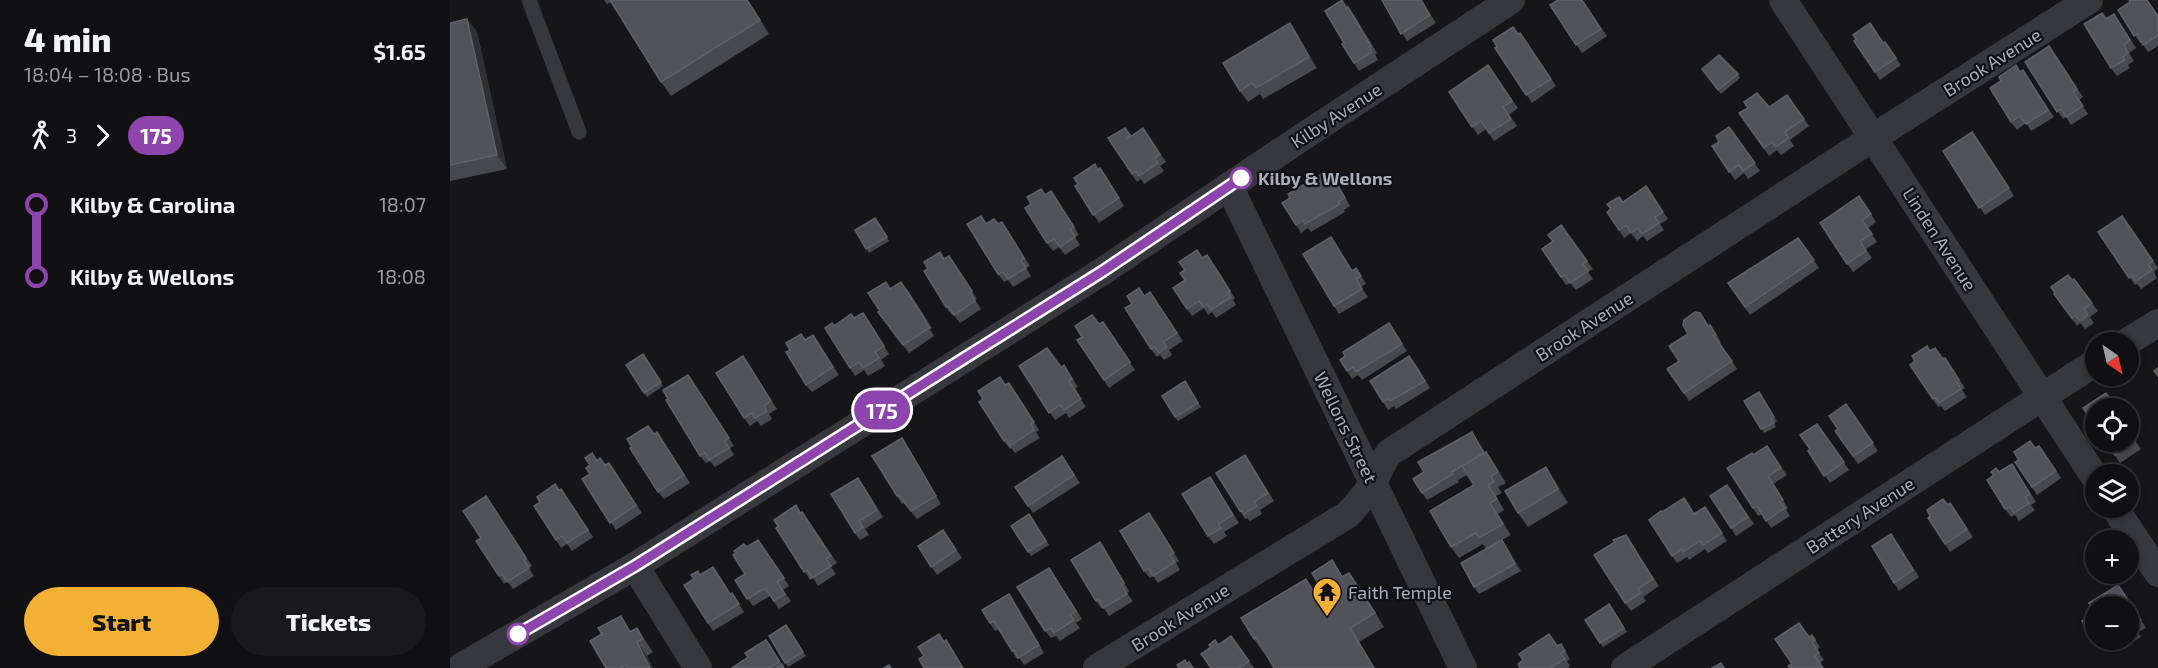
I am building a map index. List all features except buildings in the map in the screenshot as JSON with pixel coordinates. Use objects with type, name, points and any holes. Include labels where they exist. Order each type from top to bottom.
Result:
[{"type":"street","name":"Kilby Avenue","points":[[459,668],[635,566],[1103,271],[1511,0]]},
{"type":"street","name":"Linden Avenue","points":[[1784,0],[2086,464]]},
{"type":"street","name":"Brook Avenue","points":[[1097,668],[1347,515],[1373,483],[1380,464],[1389,453],[1874,136],[2089,0]]},
{"type":"street","name":"Wellons Street","points":[[1229,186],[1463,668]]},
{"type":"street","points":[[2139,335],[2158,323]]},
{"type":"street","name":"Battery Avenue","points":[[1625,668],[2085,369]]},
{"type":"street","points":[[2121,518],[2158,573]]},
{"type":"street","points":[[635,566],[698,668]]},
{"type":"lane","points":[[529,0],[579,132]]},
{"type":"bus line","name":"175","points":[[518,634],[635,566],[1103,271],[1241,178]]},
{"type":"place","name":"Kilby & Wellons","points":[[1241,178]]},
{"type":"place","name":"Faith Temple","points":[[1327,618]]}]
